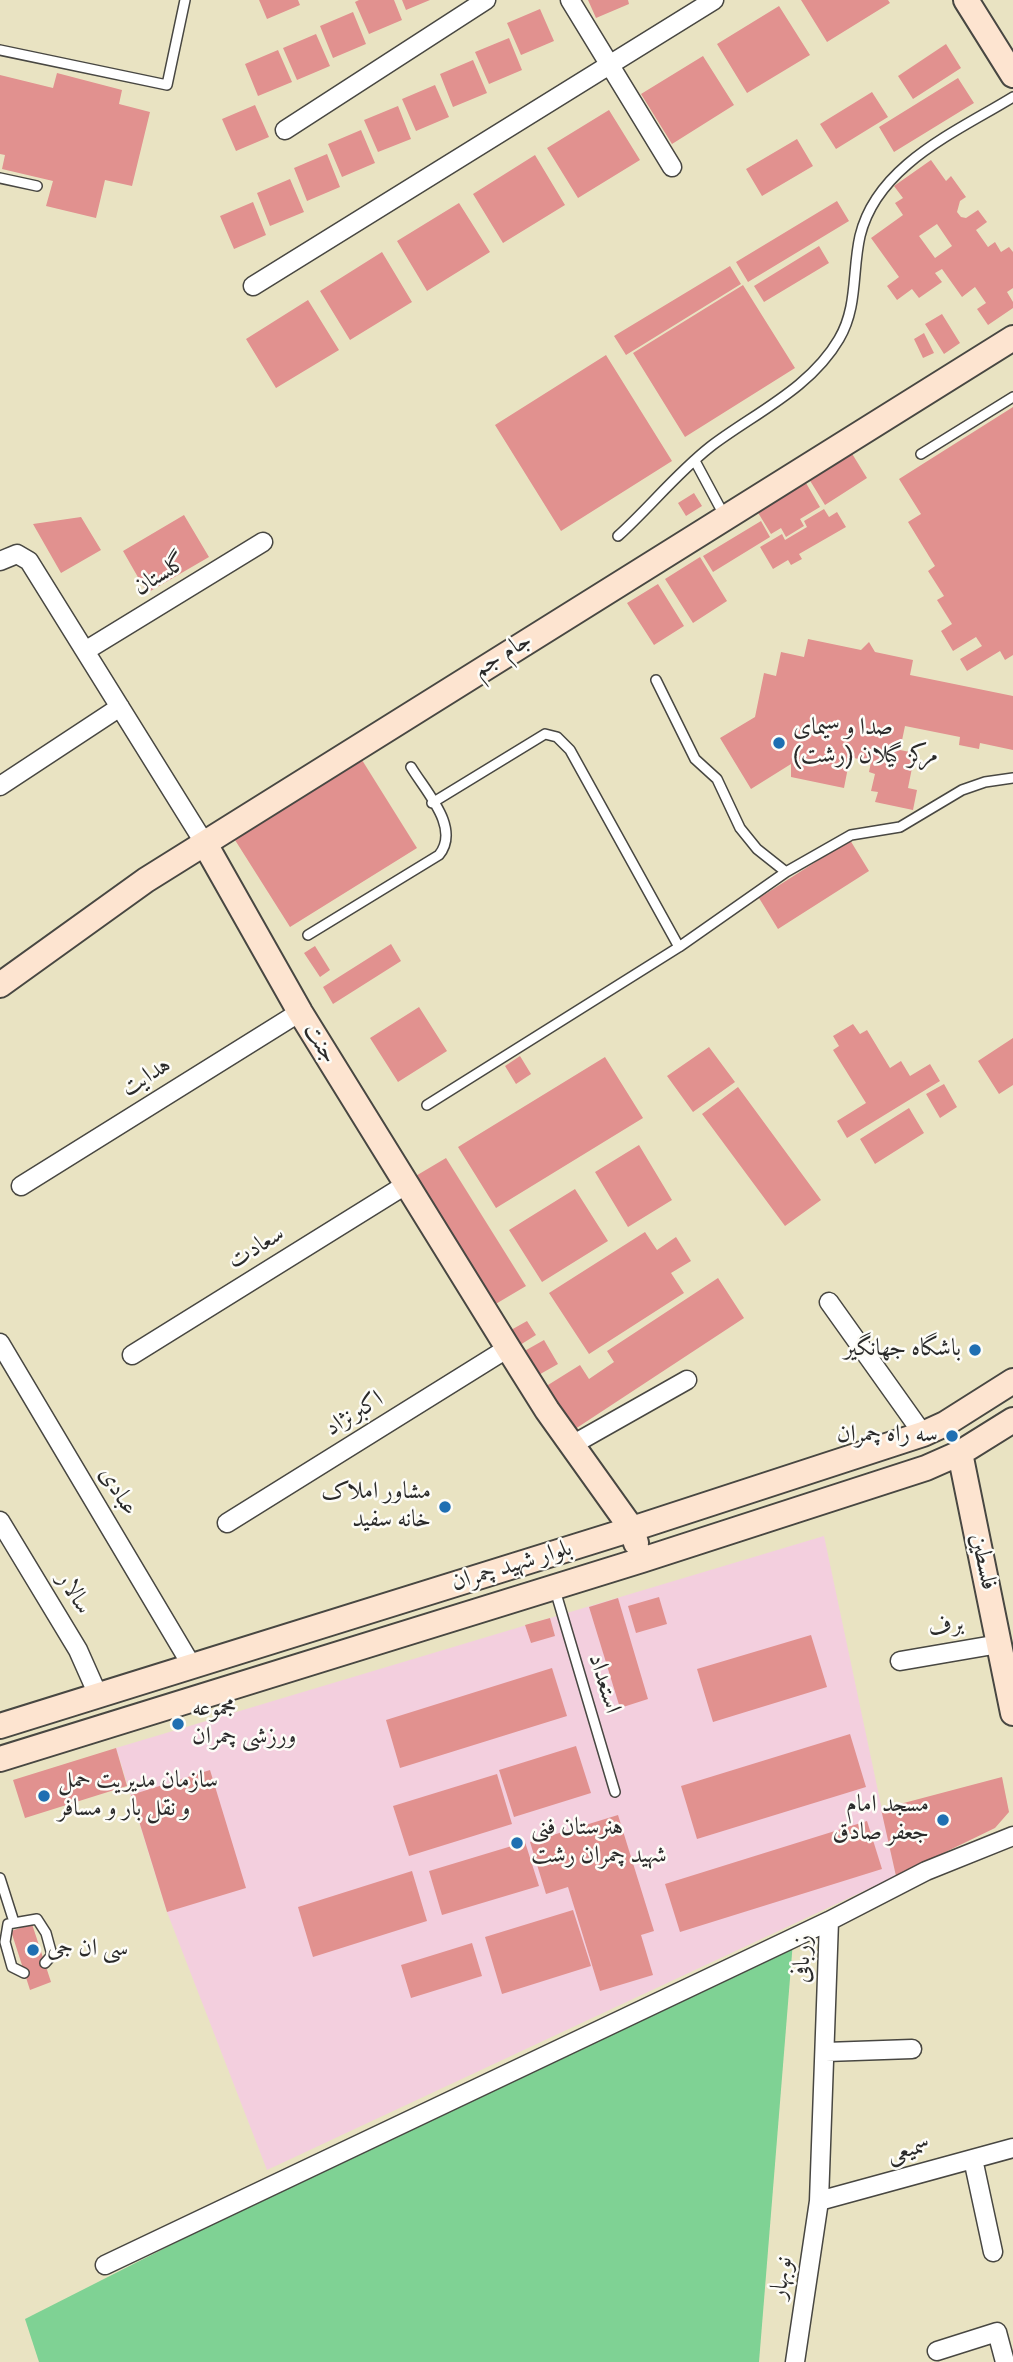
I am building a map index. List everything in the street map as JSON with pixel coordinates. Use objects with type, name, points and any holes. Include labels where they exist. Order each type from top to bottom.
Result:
[{"type":"main road","points":[[965,0],[1013,75]]},
{"type":"main road","name":"جام جم","points":[[0,985],[146,880],[1013,338]]},
{"type":"main road","name":"جنت","points":[[205,844],[300,1012],[508,1348],[632,1530],[642,1560]]},
{"type":"main road","name":"بلوار شهید چمران","points":[[2,1720],[98,1695],[527,1563],[923,1434],[946,1424],[1013,1381]]},
{"type":"main road","name":"بلوار شهید چمران","points":[[8,1757],[545,1591],[926,1468],[960,1453],[1013,1420]]},
{"type":"main road","name":"فلسطین","points":[[960,1453],[1005,1653],[1013,1713]]},
{"type":"main road","points":[[527,1563],[545,1591]]},
{"type":"main road","points":[[2,1720],[8,1757]]},
{"type":"street","points":[[285,130],[486,0]]},
{"type":"street","points":[[570,0],[672,167]]},
{"type":"street","points":[[253,286],[714,0]]},
{"type":"street","name":"گلستان","points":[[85,651],[263,542]]},
{"type":"street","name":"جنت","points":[[8,557],[29,561],[205,844]]},
{"type":"street","points":[[0,786],[120,707]]},
{"type":"street","name":"هدایت","points":[[20,1186],[300,1012]]},
{"type":"street","name":"سعادت","points":[[132,1355],[407,1184]]},
{"type":"street","points":[[829,1302],[923,1434]]},
{"type":"street","name":"عبادی","points":[[0,1343],[192,1666]]},
{"type":"street","name":"اکبرنژاد","points":[[227,1523],[508,1348]]},
{"type":"street","points":[[572,1445],[687,1380]]},
{"type":"street","name":"سالار","points":[[0,1521],[78,1650],[98,1695]]},
{"type":"street","name":"برف","points":[[900,1661],[1005,1653]]},
{"type":"street","name":"زربافی","points":[[819,2201],[830,1921],[926,1871],[1013,1836]]},
{"type":"street","points":[[105,2265],[830,1921]]},
{"type":"street","points":[[825,2052],[912,2049]]},
{"type":"street","name":"سمیعی","points":[[819,2201],[1013,2148]]},
{"type":"street","points":[[973,2159],[993,2252]]},
{"type":"street","name":"نوبهار","points":[[794,2362],[819,2201]]},
{"type":"street","points":[[937,2351],[997,2332],[1005,2362]]},
{"type":"lane","points":[[0,50],[167,85],[185,0]]},
{"type":"lane","points":[[618,537],[695,461],[810,375],[839,339],[853,304],[860,236],[872,204],[891,178],[914,159],[1013,97]]},
{"type":"lane","points":[[0,178],[37,186]]},
{"type":"lane","points":[[921,454],[1013,397]]},
{"type":"lane","points":[[695,461],[726,517]]},
{"type":"lane","points":[[656,680],[695,759],[717,779],[740,828],[757,849],[786,872]]},
{"type":"lane","points":[[432,803],[545,734],[557,737],[570,750],[679,947]]},
{"type":"lane","points":[[308,935],[439,855],[447,845],[448,834],[411,768]]},
{"type":"lane","points":[[427,1105],[679,947],[786,872],[851,835],[900,827],[962,790],[985,782],[1013,778]]},
{"type":"lane","name":"استعداد","points":[[545,1591],[615,1792]]},
{"type":"lane","points":[[0,1878],[14,1922]]},
{"type":"lane","points":[[24,1973],[12,1967],[5,1942],[6,1927],[14,1922],[32,1917],[41,1924],[52,1955],[45,1964]]},
{"type":"shaded area","name":"هنرستان فنی شهید چمران رشت","points":[[824,1536],[896,1876],[267,2170],[167,1912],[116,1748]]},
{"type":"green space","points":[[794,1929],[759,2362],[39,2362],[25,2319]]},
{"type":"building","points":[[259,0],[298,0],[300,5],[267,19]]},
{"type":"building","points":[[394,0],[402,20],[369,34],[355,2]]},
{"type":"building","points":[[402,0],[430,0],[406,10]]},
{"type":"building","points":[[588,0],[628,0],[629,4],[596,18]]},
{"type":"building","points":[[801,0],[888,0],[890,3],[827,42]]},
{"type":"building","points":[[779,6],[810,55],[747,93],[717,44]]},
{"type":"building","points":[[540,9],[554,41],[521,55],[507,23]]},
{"type":"building","points":[[353,12],[366,44],[333,58],[320,26]]},
{"type":"building","points":[[316,34],[330,66],[297,80],[283,48]]},
{"type":"building","points":[[509,38],[522,70],[489,84],[475,52]]},
{"type":"building","points":[[946,44],[961,68],[913,99],[898,76]]},
{"type":"building","points":[[278,50],[292,82],[258,96],[245,64]]},
{"type":"building","points":[[703,56],[734,105],[672,144],[641,94]]},
{"type":"building","points":[[473,60],[487,93],[453,107],[440,74]]},
{"type":"building","points":[[57,73],[122,90],[119,104],[150,112],[132,186],[105,180],[96,218],[46,206],[53,181],[2,169],[5,155],[0,154],[0,75],[53,88]]},
{"type":"building","points":[[958,78],[974,103],[894,152],[879,127]]},
{"type":"building","points":[[435,85],[449,117],[416,131],[402,99]]},
{"type":"building","points":[[872,92],[888,117],[836,149],[820,124]]},
{"type":"building","points":[[255,105],[269,137],[236,151],[222,119]]},
{"type":"building","points":[[398,106],[411,139],[378,152],[364,120]]},
{"type":"building","points":[[609,110],[640,160],[578,198],[547,148]]},
{"type":"building","points":[[361,130],[375,163],[342,177],[328,144]]},
{"type":"building","points":[[797,139],[813,166],[762,196],[746,169]]},
{"type":"building","points":[[327,154],[340,187],[307,201],[294,168]]},
{"type":"building","points":[[535,155],[565,205],[503,243],[473,194]]},
{"type":"building","points":[[931,160],[946,181],[951,176],[966,197],[960,201],[957,212],[961,217],[966,218],[978,210],[987,222],[976,230],[988,247],[995,242],[1001,252],[1009,247],[1013,252],[1013,288],[1007,292],[1013,302],[1013,308],[988,325],[977,309],[986,303],[975,287],[962,297],[942,269],[935,273],[942,282],[919,298],[912,289],[897,300],[887,286],[899,277],[871,238],[903,215],[895,203],[903,198],[894,186]],"holes":[[[937,224],[952,246],[935,258],[919,236]]]},
{"type":"building","points":[[290,179],[304,212],[270,226],[257,193]]},
{"type":"building","points":[[837,201],[849,221],[748,282],[736,262]]},
{"type":"building","points":[[253,202],[266,235],[234,249],[220,216]]},
{"type":"building","points":[[459,203],[490,252],[427,291],[397,241]]},
{"type":"building","points":[[819,246],[829,263],[764,302],[754,286]]},
{"type":"building","points":[[382,252],[412,302],[350,340],[320,291]]},
{"type":"building","points":[[730,266],[741,284],[626,355],[614,336]]},
{"type":"building","points":[[743,285],[795,368],[685,437],[633,353]]},
{"type":"building","points":[[308,300],[339,350],[276,388],[246,339]]},
{"type":"building","points":[[942,314],[960,343],[944,354],[925,324]]},
{"type":"building","points":[[924,333],[934,353],[923,358],[914,339]]},
{"type":"building","points":[[606,355],[672,461],[561,531],[495,425]]},
{"type":"building","points":[[1013,407],[1013,655],[1005,660],[1000,651],[967,671],[960,659],[982,646],[976,637],[953,651],[941,631],[952,624],[937,600],[944,596],[928,571],[935,566],[908,522],[921,514],[899,479]]},
{"type":"building","points":[[851,452],[867,478],[825,505],[809,479]]},
{"type":"building","points":[[806,483],[820,507],[800,519],[804,526],[786,537],[781,528],[771,534],[757,511]]},
{"type":"building","points":[[694,493],[702,506],[686,516],[678,503]]},
{"type":"building","points":[[824,509],[829,517],[837,512],[846,527],[799,554],[802,559],[791,565],[788,560],[773,569],[760,547],[782,534],[785,540],[807,527],[804,521]]},
{"type":"building","points":[[184,515],[209,557],[147,593],[123,551]]},
{"type":"building","points":[[81,517],[101,550],[61,573],[33,524]]},
{"type":"building","points":[[761,521],[770,537],[713,572],[703,556]]},
{"type":"building","points":[[700,557],[727,601],[693,623],[665,579]]},
{"type":"building","points":[[658,584],[684,626],[654,645],[627,603]]},
{"type":"building","points":[[808,639],[861,650],[869,642],[875,652],[913,660],[910,675],[1013,696],[1013,750],[980,743],[979,749],[959,745],[960,737],[905,726],[900,750],[915,753],[908,788],[917,790],[913,810],[875,802],[878,792],[871,791],[875,774],[869,772],[871,762],[850,757],[844,788],[791,777],[791,764],[751,789],[720,738],[755,717],[764,673],[776,676],[781,652],[804,657]]},
{"type":"building","points":[[362,760],[417,848],[290,927],[235,840]]},
{"type":"building","points":[[850,840],[869,871],[778,929],[759,898]]},
{"type":"building","points":[[391,944],[401,961],[333,1004],[323,987]]},
{"type":"building","points":[[315,946],[330,970],[320,977],[304,953]]},
{"type":"building","points":[[419,1007],[447,1051],[398,1082],[370,1038]]},
{"type":"building","points":[[853,1024],[860,1034],[867,1030],[890,1068],[901,1061],[910,1076],[930,1064],[940,1081],[847,1138],[837,1121],[866,1103],[833,1050],[839,1046],[833,1036]]},
{"type":"building","points":[[1013,1038],[1013,1085],[999,1094],[978,1061]]},
{"type":"building","points":[[709,1047],[735,1082],[693,1112],[667,1076]]},
{"type":"building","points":[[520,1056],[531,1074],[516,1084],[505,1066]]},
{"type":"building","points":[[605,1057],[643,1118],[496,1208],[458,1147]]},
{"type":"building","points":[[944,1084],[957,1107],[940,1118],[926,1094]]},
{"type":"building","points":[[738,1087],[821,1200],[785,1226],[702,1114]]},
{"type":"building","points":[[909,1108],[924,1133],[875,1164],[860,1139]]},
{"type":"building","points":[[639,1145],[672,1200],[628,1227],[595,1172]]},
{"type":"building","points":[[446,1158],[526,1286],[494,1305],[414,1177]]},
{"type":"building","points":[[575,1189],[608,1241],[542,1282],[509,1230]]},
{"type":"building","points":[[645,1232],[657,1250],[676,1237],[691,1261],[671,1273],[684,1293],[589,1354],[549,1293]]},
{"type":"building","points":[[718,1278],[744,1318],[569,1433],[540,1390],[580,1365],[589,1379],[614,1362],[607,1351]]},
{"type":"building","points":[[527,1321],[536,1335],[520,1345],[511,1330]]},
{"type":"building","points":[[544,1340],[558,1364],[535,1377],[521,1353]]},
{"type":"building","points":[[659,1597],[667,1624],[636,1633],[628,1606]]},
{"type":"building","points":[[618,1598],[648,1699],[620,1708],[589,1607]]},
{"type":"building","points":[[550,1618],[555,1636],[531,1643],[525,1625]]},
{"type":"building","points":[[811,1635],[827,1687],[713,1722],[697,1669]]},
{"type":"building","points":[[552,1668],[567,1716],[400,1768],[386,1720]]},
{"type":"building","points":[[850,1734],[866,1787],[697,1839],[681,1786]]},
{"type":"building","points":[[576,1746],[591,1793],[514,1817],[499,1770]]},
{"type":"building","points":[[116,1748],[127,1786],[25,1818],[13,1780]]},
{"type":"building","points":[[210,1770],[246,1888],[167,1912],[131,1795]]},
{"type":"building","points":[[497,1774],[512,1824],[409,1856],[393,1806]]},
{"type":"building","name":"مسجد امام جعفر صادق","points":[[1002,1777],[1009,1812],[995,1828],[896,1876],[881,1809]]},
{"type":"building","points":[[618,1815],[654,1931],[641,1935],[653,1975],[600,1991],[568,1887],[546,1894],[530,1842]]},
{"type":"building","points":[[867,1821],[882,1869],[680,1932],[665,1884]]},
{"type":"building","points":[[525,1842],[539,1886],[442,1915],[429,1871]]},
{"type":"building","points":[[412,1871],[427,1921],[313,1957],[298,1907]]},
{"type":"building","points":[[573,1910],[591,1966],[502,1994],[485,1937]]},
{"type":"building","points":[[32,1924],[51,1982],[30,1990],[11,1931]]},
{"type":"building","points":[[472,1943],[482,1976],[411,1998],[401,1965]]},
{"type":"place","name":"صدا و سیمای مرکز گیلان (رشت)","points":[[779,743]]},
{"type":"place","name":"باشگاه جهانگیر","points":[[975,1350]]},
{"type":"place","name":"سه راه چمران","points":[[952,1436]]},
{"type":"place","name":"مشاور املاک خانه سفید","points":[[445,1507]]},
{"type":"place","name":"مجموعه ورزشی چمران","points":[[178,1724]]},
{"type":"place","name":"سازمان مدیریت حمل و نقل بار و مسافر","points":[[44,1796]]},
{"type":"place","name":"مسجد امام جعفر صادق","points":[[943,1820]]},
{"type":"place","name":"هنرستان فنی شهید چمران رشت","points":[[517,1843]]},
{"type":"place","name":"سی ان جی","points":[[33,1950]]}]
